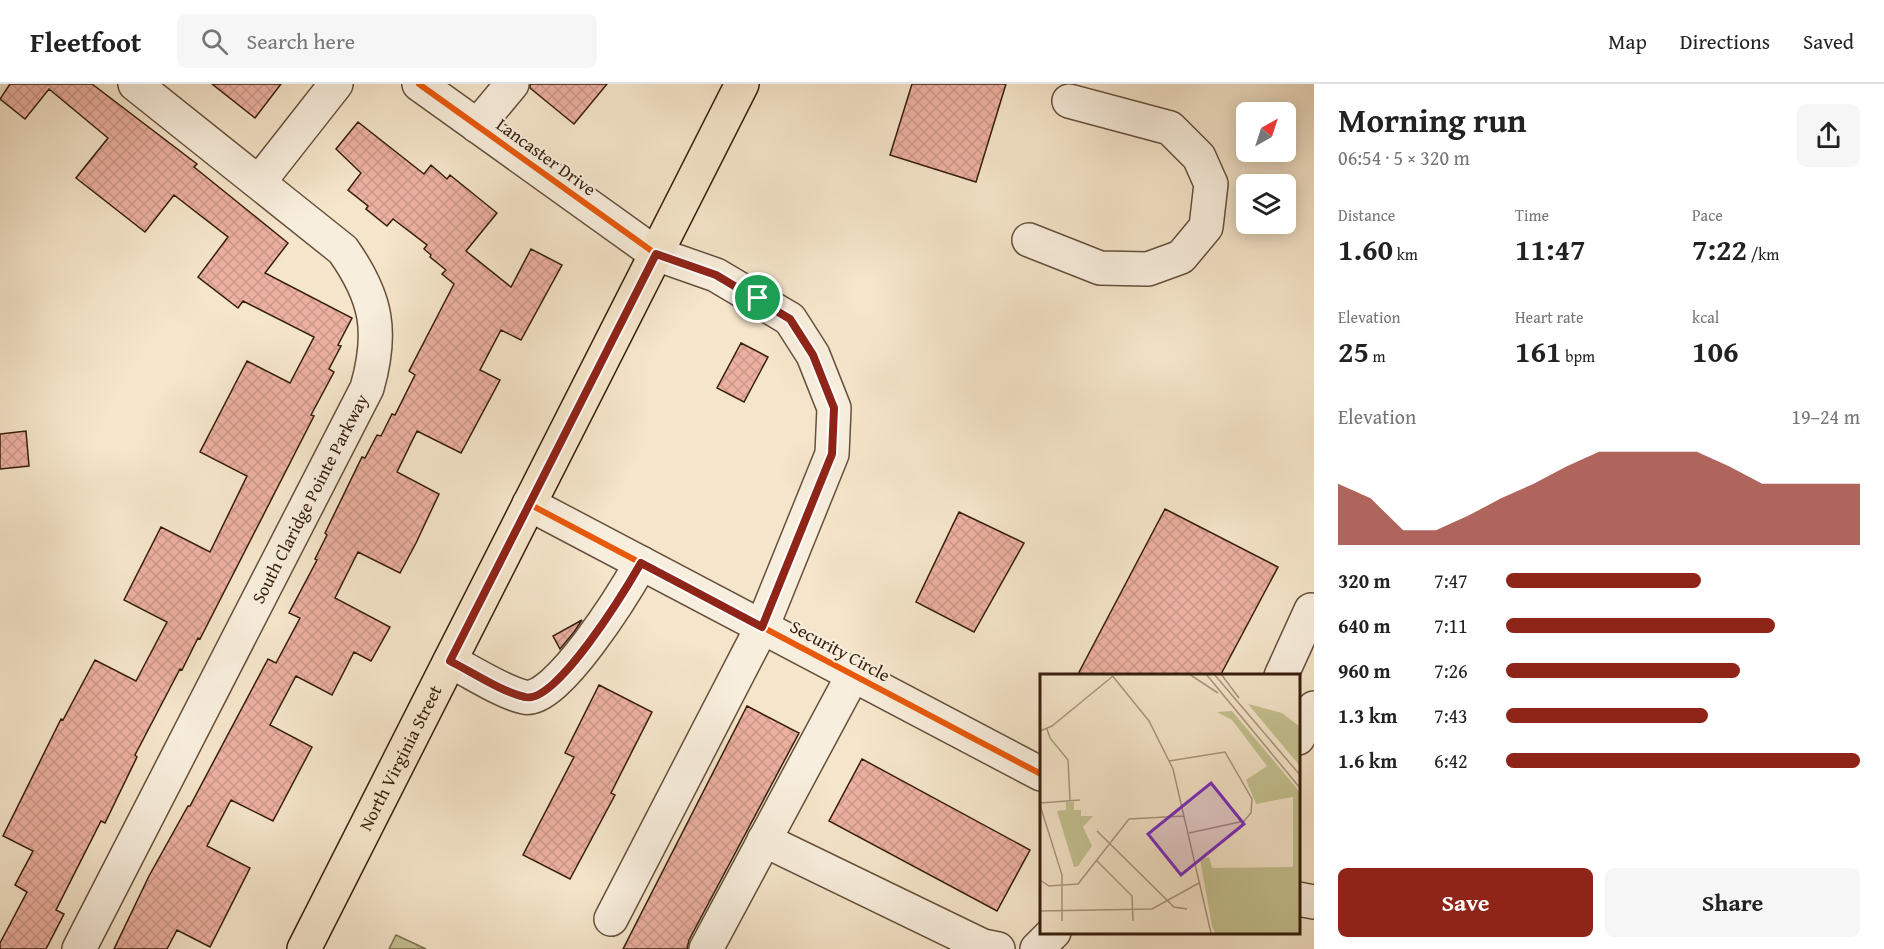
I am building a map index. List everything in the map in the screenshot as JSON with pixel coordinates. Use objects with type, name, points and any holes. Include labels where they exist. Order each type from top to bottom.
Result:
[{"type":"main road","name":"North Virginia Street","points":[[304,949],[742,84]]},
{"type":"street","name":"South Claridge Pointe Parkway","points":[[79,949],[367,388],[376,358],[375,319],[371,299],[360,274],[343,250],[135,84]]},
{"type":"street","points":[[259,182],[336,84]]},
{"type":"street","name":"Lancaster Drive","points":[[419,84],[656,254],[716,275],[790,319],[813,355],[834,408],[832,454],[762,627],[611,919]]},
{"type":"street","points":[[477,126],[512,84]]},
{"type":"street","points":[[1029,240],[1100,268],[1148,269],[1181,257],[1206,227],[1211,184],[1199,157],[1170,129],[1069,101]]},
{"type":"street","name":"Security Circle","points":[[529,504],[1040,773]]},
{"type":"street","points":[[450,661],[526,698],[540,696],[555,684],[604,626],[641,563]]},
{"type":"street","points":[[1282,674],[1311,610]]},
{"type":"street","points":[[706,949],[853,675]]},
{"type":"street","points":[[1299,736],[1314,708]]},
{"type":"street","points":[[764,840],[983,946],[998,949]]},
{"type":"street","points":[[1299,899],[1314,902]]},
{"type":"street","points":[[1037,949],[1053,934]]},
{"type":"green space","points":[[396,935],[426,949],[389,949]]},
{"type":"building","points":[[10,84],[92,84],[197,164],[194,167],[288,243],[265,273],[352,318],[338,345],[341,346],[329,369],[334,372],[311,415],[314,416],[200,639],[198,638],[182,670],[180,669],[135,755],[137,757],[105,823],[101,821],[56,910],[64,914],[46,949],[0,949],[0,943],[27,892],[15,885],[33,851],[3,836],[61,719],[63,720],[95,660],[136,681],[167,622],[124,600],[161,527],[210,552],[247,476],[200,452],[247,361],[290,383],[314,337],[243,301],[238,308],[198,277],[228,237],[174,195],[145,232],[76,178],[108,138],[49,89],[25,119],[0,99]]},
{"type":"building","points":[[212,84],[281,84],[255,118]]},
{"type":"building","points":[[530,84],[607,84],[574,124],[530,88]]},
{"type":"building","points":[[912,84],[1006,84],[976,182],[890,155]]},
{"type":"building","points":[[358,122],[424,174],[431,165],[447,179],[450,175],[497,213],[466,251],[511,287],[531,249],[562,265],[521,340],[501,330],[480,370],[500,380],[461,453],[417,431],[397,472],[439,494],[416,543],[400,573],[358,552],[335,598],[390,627],[371,661],[354,652],[332,695],[296,676],[270,725],[312,747],[273,821],[231,800],[207,846],[250,868],[210,947],[177,930],[167,949],[114,949],[149,876],[190,806],[268,659],[276,663],[300,618],[289,613],[317,560],[315,559],[327,535],[325,533],[362,457],[365,458],[377,435],[381,436],[392,414],[395,415],[415,375],[409,371],[454,284],[442,274],[446,270],[424,249],[427,245],[393,219],[387,226],[366,209],[368,206],[348,190],[361,173],[336,149]]},
{"type":"building","points":[[741,343],[768,357],[744,402],[717,388]]},
{"type":"building","points":[[26,431],[29,466],[0,469],[0,434]]},
{"type":"building","points":[[1165,509],[1278,567],[1221,674],[1078,674]]},
{"type":"building","points":[[959,512],[1024,543],[974,632],[916,602]]},
{"type":"building","points":[[582,620],[574,632],[560,649],[553,636]]},
{"type":"building","points":[[599,685],[652,712],[611,793],[615,795],[570,879],[523,855],[574,757],[565,753]]},
{"type":"building","points":[[747,706],[799,733],[689,940],[687,949],[623,949]]},
{"type":"building","points":[[862,759],[1030,850],[997,911],[829,821]]},
{"type":"cycle path","points":[[419,84],[656,254]]},
{"type":"cycle path","points":[[529,504],[1040,773]]},
{"type":"route","points":[[656,254],[716,275],[758,298],[790,319],[813,355],[834,408],[832,454],[762,627],[641,563],[604,626],[581,650],[555,684],[540,696],[526,698],[450,661],[656,254]]}]
